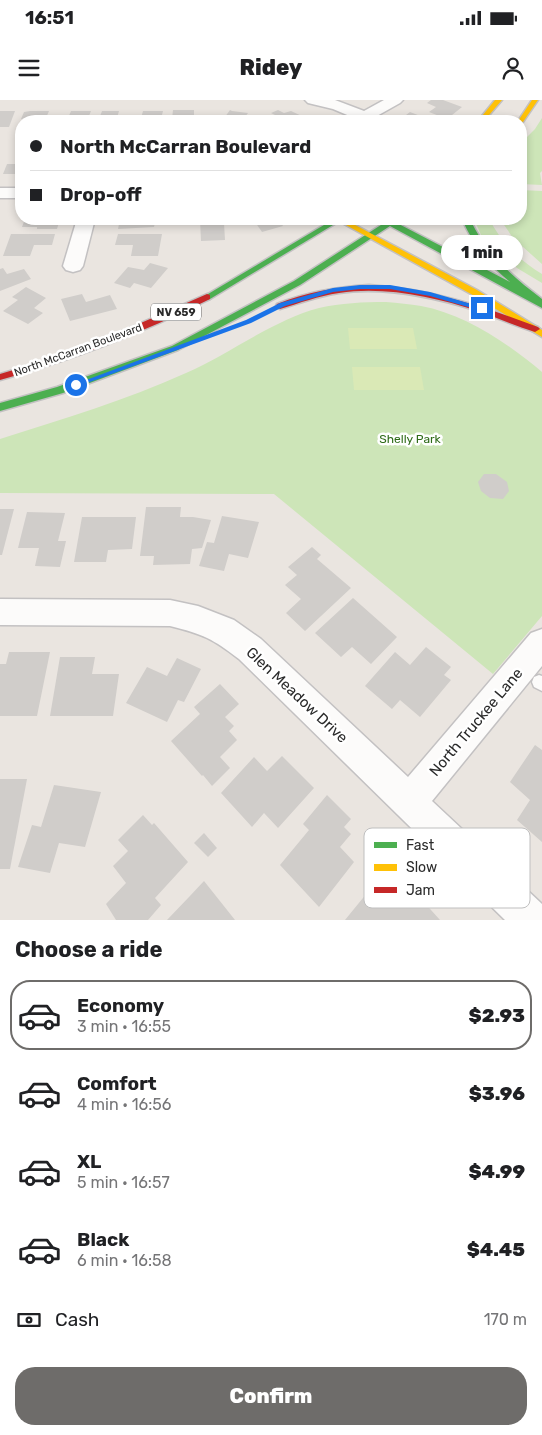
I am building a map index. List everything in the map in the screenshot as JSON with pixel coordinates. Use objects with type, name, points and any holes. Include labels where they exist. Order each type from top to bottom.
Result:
[{"type":"main road","points":[[486,115],[499,100]]},
{"type":"main road","points":[[525,115],[535,100]]},
{"type":"main road","name":"North McCarran Boulevard","points":[[0,377],[79,352],[174,313],[219,291],[329,225]]},
{"type":"main road","points":[[350,225],[474,292],[538,331]]},
{"type":"main road","name":"NV 659","points":[[0,407],[70,387],[175,348],[297,283],[383,225]]},
{"type":"main road","points":[[398,225],[542,304]]},
{"type":"main road","points":[[469,225],[476,242],[495,265],[542,304]]},
{"type":"main road","points":[[175,348],[248,322],[282,304],[333,290],[360,287],[390,287],[430,294],[495,313],[538,331]]},
{"type":"street","points":[[313,100],[337,105],[354,115]]},
{"type":"street","points":[[368,115],[395,100]]},
{"type":"street","points":[[0,192],[15,193]]},
{"type":"street","points":[[73,266],[84,225]]},
{"type":"street","name":"Glen Meadow Drive","points":[[0,612],[170,613],[198,619],[224,630],[250,649],[438,828]]},
{"type":"street","name":"North Truckee Lane","points":[[410,801],[542,643]]},
{"type":"street","name":"Glen Meadow Drive","points":[[520,908],[532,920]]},
{"type":"green space","points":[[542,118],[542,171],[540,173],[542,185],[527,184],[527,137]]},
{"type":"green space","points":[[527,190],[542,191],[542,264],[513,238],[504,225],[527,225]]},
{"type":"green space","points":[[477,225],[493,225],[512,250],[542,274],[542,283],[517,268],[485,235],[481,235]]},
{"type":"green space","name":"Shelly Park","points":[[386,302],[437,310],[470,323],[501,341],[542,372],[542,616],[493,674],[274,494],[0,493],[0,439],[94,409],[163,383],[302,313],[336,305]]},
{"type":"green space","points":[[348,328],[413,328],[417,349],[350,349]]},
{"type":"green space","points":[[352,367],[420,367],[424,390],[354,390]]},
{"type":"building","points":[[431,100],[443,100],[462,107],[452,115],[437,115],[429,112],[436,107],[427,103]]},
{"type":"building","points":[[173,110],[194,110],[194,115],[172,115]]},
{"type":"building","points":[[230,110],[248,113],[246,115],[226,115]]},
{"type":"building","points":[[278,110],[284,113],[291,111],[300,115],[275,115],[271,113]]},
{"type":"building","points":[[0,111],[15,111],[9,127],[0,127]]},
{"type":"building","points":[[49,111],[47,115],[23,115],[24,112]]},
{"type":"building","points":[[71,111],[91,111],[89,115],[69,115]]},
{"type":"building","points":[[102,111],[119,111],[118,115],[100,115]]},
{"type":"building","points":[[143,111],[163,111],[162,115],[142,115]]},
{"type":"building","points":[[410,112],[418,115],[406,115]]},
{"type":"building","points":[[7,164],[15,164],[15,174],[3,174]]},
{"type":"building","points":[[23,225],[58,225],[57,229],[22,227]]},
{"type":"building","points":[[119,225],[154,225],[154,227],[118,229]]},
{"type":"building","points":[[200,225],[224,225],[225,240],[201,241]]},
{"type":"building","points":[[257,225],[283,226],[262,232]]},
{"type":"building","points":[[11,234],[55,234],[52,245],[34,245],[30,256],[3,256]]},
{"type":"building","points":[[118,234],[162,234],[158,256],[131,256],[133,245],[115,245]]},
{"type":"building","points":[[150,263],[168,268],[151,288],[134,283],[130,288],[114,283],[128,267],[144,270]]},
{"type":"building","points":[[3,268],[7,274],[24,269],[31,279],[0,291],[0,269]]},
{"type":"building","points":[[26,287],[46,298],[34,308],[43,313],[28,324],[3,311],[18,300],[12,297]]},
{"type":"building","points":[[82,294],[86,302],[110,295],[117,309],[70,321],[61,299]]},
{"type":"building","points":[[484,474],[496,474],[507,482],[509,491],[503,499],[490,498],[481,491],[478,482]]},
{"type":"building","points":[[146,507],[181,507],[180,517],[211,520],[202,548],[192,549],[190,564],[153,565],[154,556],[140,556]]},
{"type":"building","points":[[0,509],[14,509],[2,555],[0,555]]},
{"type":"building","points":[[27,512],[65,513],[58,541],[66,541],[60,567],[35,566],[39,548],[18,548]]},
{"type":"building","points":[[222,516],[259,522],[248,558],[229,554],[224,571],[199,566],[207,542],[214,543]]},
{"type":"building","points":[[82,517],[136,517],[132,549],[108,550],[106,562],[74,562]]},
{"type":"building","points":[[312,547],[321,555],[317,559],[351,588],[305,631],[286,613],[301,599],[285,585],[297,575],[288,567]]},
{"type":"building","points":[[353,598],[397,637],[371,664],[352,647],[341,657],[315,633]]},
{"type":"building","points":[[426,647],[451,667],[444,675],[451,680],[420,717],[400,700],[392,709],[365,686],[395,652],[410,665]]},
{"type":"building","points":[[9,652],[50,652],[37,716],[0,716],[0,664],[6,664]]},
{"type":"building","points":[[60,657],[95,657],[92,674],[119,674],[113,716],[50,716]]},
{"type":"building","points":[[177,658],[201,669],[184,702],[178,700],[167,722],[126,703],[147,667],[167,676]]},
{"type":"building","points":[[220,684],[239,704],[225,717],[234,726],[229,731],[237,740],[220,757],[230,768],[212,786],[171,741],[200,714],[194,707]]},
{"type":"building","points":[[535,745],[542,750],[542,842],[530,831],[530,828],[526,828],[517,820],[530,800],[510,782]]},
{"type":"building","points":[[282,756],[314,788],[278,828],[264,813],[252,827],[221,793],[254,757],[267,771]]},
{"type":"building","points":[[0,779],[27,779],[10,869],[0,869]]},
{"type":"building","points":[[54,785],[101,792],[85,847],[59,843],[50,873],[18,867],[32,825],[41,827]]},
{"type":"building","points":[[327,795],[351,819],[344,827],[351,834],[340,847],[354,862],[319,907],[280,865],[309,830],[303,824]]},
{"type":"building","points":[[143,815],[152,825],[154,823],[188,862],[155,898],[161,905],[148,920],[116,920],[106,904],[126,883],[113,866],[128,851],[118,840]]},
{"type":"building","points":[[204,833],[217,848],[208,857],[194,843]]},
{"type":"building","points":[[204,881],[235,920],[167,920],[189,897]]},
{"type":"building","points":[[364,897],[364,908],[429,908],[440,920],[345,920]]},
{"type":"traffic: fast","points":[[207,297],[329,225]]},
{"type":"traffic: fast","points":[[0,407],[60,390],[175,348],[297,283],[386,225]]},
{"type":"traffic: fast","points":[[394,225],[516,289],[542,305]]},
{"type":"traffic: fast","points":[[469,225],[479,245],[497,266],[542,303]]},
{"type":"traffic: slow","points":[[486,115],[499,100]]},
{"type":"traffic: slow","points":[[525,115],[535,100]]},
{"type":"traffic: slow","points":[[350,225],[474,292],[542,334]]},
{"type":"traffic: jam","points":[[280,306],[300,298],[341,290],[369,288],[398,290],[454,301],[535,329]]},
{"type":"traffic: jam","points":[[0,377],[27,370],[106,343],[207,297]]},
{"type":"route","points":[[76,385],[248,322],[282,304],[333,290],[360,287],[390,287],[430,294],[482,308]]}]
